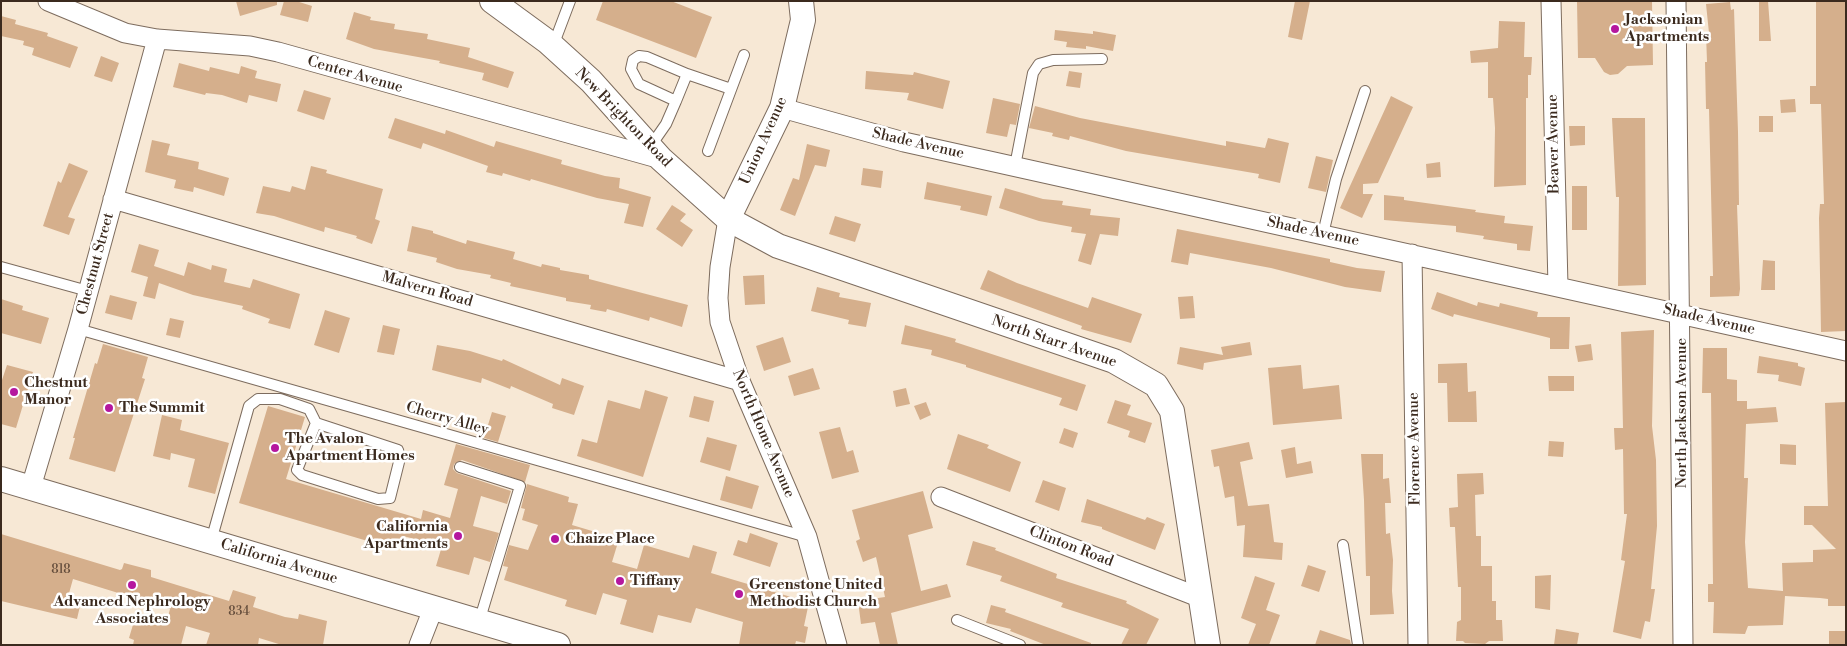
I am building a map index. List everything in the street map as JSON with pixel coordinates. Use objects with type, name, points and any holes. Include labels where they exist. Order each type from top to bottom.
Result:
[{"type":"street","name":"Center Avenue","points":[[48,1],[126,33],[157,40],[250,46],[278,52],[656,153]]},
{"type":"street","name":"New Brighton Road","points":[[492,1],[552,47],[591,81],[656,153],[728,219]]},
{"type":"street","name":"Union Avenue","points":[[728,219],[782,108],[803,20],[802,1]]},
{"type":"street","name":"Beaver Avenue","points":[[1551,1],[1558,286]]},
{"type":"street","name":"North Jackson Avenue","points":[[1676,1],[1681,313],[1683,645]]},
{"type":"street","name":"Chestnut Street","points":[[31,487],[78,329],[157,40]]},
{"type":"street","name":"Shade Avenue","points":[[782,108],[904,142],[1846,351]]},
{"type":"street","name":"Malvern Road","points":[[113,199],[740,381]]},
{"type":"street","name":"North Home Avenue","points":[[728,219],[720,267],[718,298],[720,322],[740,381],[807,537],[837,645]]},
{"type":"street","name":"North Starr Avenue","points":[[728,219],[778,246],[1114,361],[1156,385],[1172,411],[1208,645]]},
{"type":"street","name":"Florence Avenue","points":[[1412,254],[1418,645]]},
{"type":"street","name":"California Avenue","points":[[1,479],[558,645]]},
{"type":"street","name":"Clinton Road","points":[[941,497],[1201,598]]},
{"type":"street","points":[[420,645],[433,609]]},
{"type":"lane","points":[[552,47],[570,1]]},
{"type":"lane","points":[[708,151],[744,55]]},
{"type":"lane","points":[[676,101],[639,84],[631,69],[633,60],[638,56],[647,57],[687,74],[731,89]]},
{"type":"lane","points":[[1015,166],[1033,73],[1039,64],[1053,60],[1102,59]]},
{"type":"lane","points":[[656,153],[687,74]]},
{"type":"lane","points":[[1323,234],[1336,179],[1365,91]]},
{"type":"lane","points":[[1,267],[88,291]]},
{"type":"lane","name":"Cherry Alley","points":[[78,329],[807,537]]},
{"type":"lane","points":[[211,541],[249,406],[258,399],[280,399],[309,409],[316,424],[398,450],[400,458],[390,498],[378,499],[302,475],[297,470],[316,424]]},
{"type":"lane","points":[[460,467],[520,486],[479,622]]},
{"type":"lane","points":[[1343,545],[1358,645]]},
{"type":"lane","points":[[957,620],[1020,645]]},
{"type":"building","points":[[236,1],[277,1],[277,5],[240,16]]},
{"type":"building","points":[[284,1],[296,1],[312,6],[308,22],[280,15]]},
{"type":"building","points":[[603,1],[671,1],[712,17],[696,58],[596,20]]},
{"type":"building","points":[[1295,1],[1310,1],[1302,40],[1288,37]]},
{"type":"building","name":"Jacksonian Apartments","points":[[1577,1],[1652,1],[1653,65],[1627,66],[1618,74],[1610,75],[1604,72],[1595,58],[1578,58]]},
{"type":"building","points":[[1759,1],[1768,1],[1771,41],[1759,41]]},
{"type":"building","points":[[1816,1],[1846,1],[1846,331],[1821,332],[1819,218],[1820,204],[1824,204],[1821,104],[1810,104],[1810,86],[1816,86]]},
{"type":"building","points":[[1730,2],[1731,10],[1734,9],[1740,289],[1739,296],[1710,297],[1710,276],[1713,276],[1709,109],[1706,109],[1706,33],[1709,33],[1706,4]]},
{"type":"building","points":[[354,12],[371,17],[370,20],[395,24],[394,29],[428,34],[427,39],[470,48],[468,57],[514,72],[508,88],[482,80],[484,73],[439,63],[440,61],[374,49],[346,39]]},
{"type":"building","points":[[1,16],[16,20],[15,24],[48,33],[47,36],[78,47],[70,68],[32,55],[34,48],[23,45],[24,41],[1,36]]},
{"type":"building","points":[[1499,21],[1525,22],[1524,57],[1532,57],[1531,75],[1528,75],[1528,98],[1526,98],[1526,185],[1494,187],[1495,128],[1493,98],[1488,98],[1488,62],[1471,63],[1470,51],[1498,48]]},
{"type":"building","points":[[1055,30],[1093,34],[1093,31],[1116,35],[1113,51],[1086,46],[1086,49],[1066,47],[1067,42],[1054,40]]},
{"type":"building","points":[[101,56],[119,63],[112,82],[94,76]]},
{"type":"building","points":[[179,63],[209,71],[210,67],[239,74],[241,66],[257,71],[255,78],[281,84],[277,102],[249,95],[247,103],[222,95],[206,93],[205,95],[173,87]]},
{"type":"building","points":[[866,71],[913,75],[914,72],[950,81],[943,109],[907,100],[909,93],[865,89]]},
{"type":"building","points":[[1069,71],[1082,73],[1080,88],[1066,86]]},
{"type":"building","points":[[304,90],[331,98],[324,120],[297,111]]},
{"type":"building","points":[[1391,96],[1413,107],[1378,183],[1363,184],[1363,194],[1373,194],[1362,218],[1340,208]]},
{"type":"building","points":[[993,98],[1020,104],[1016,125],[1010,124],[1007,137],[986,133]]},
{"type":"building","points":[[1795,99],[1796,112],[1781,113],[1780,100]]},
{"type":"building","points":[[1035,106],[1080,118],[1226,146],[1226,141],[1265,148],[1268,138],[1289,143],[1280,183],[1258,178],[1259,174],[1126,151],[1070,136],[1069,140],[1052,136],[1053,133],[1029,128]]},
{"type":"building","points":[[1759,116],[1773,116],[1773,132],[1759,132]]},
{"type":"building","points":[[395,118],[445,134],[446,130],[494,147],[496,141],[562,160],[561,164],[605,176],[620,178],[619,188],[651,197],[643,227],[624,223],[629,204],[597,198],[531,179],[530,181],[503,173],[502,176],[486,172],[488,166],[423,143],[421,149],[388,138]]},
{"type":"building","points":[[1612,118],[1645,118],[1646,285],[1618,286],[1619,197],[1616,197]]},
{"type":"building","points":[[1569,126],[1585,126],[1585,145],[1570,146]]},
{"type":"building","points":[[152,140],[170,144],[167,155],[199,162],[198,169],[229,178],[224,196],[194,187],[193,192],[174,188],[176,180],[145,172]]},
{"type":"building","points":[[807,144],[830,150],[826,167],[815,165],[795,216],[780,210],[793,178],[799,180]]},
{"type":"building","points":[[1316,156],[1333,160],[1326,192],[1308,188]]},
{"type":"building","points":[[1440,162],[1441,177],[1427,178],[1426,164]]},
{"type":"building","points":[[69,163],[88,171],[68,217],[75,219],[69,235],[43,226],[58,181],[61,183]]},
{"type":"building","points":[[311,166],[327,170],[326,173],[383,189],[375,219],[380,221],[372,244],[356,238],[357,236],[325,227],[324,232],[274,216],[256,213],[263,186],[290,192],[292,186],[305,190]]},
{"type":"building","points":[[863,168],[883,171],[881,188],[861,185]]},
{"type":"building","points":[[927,182],[992,196],[987,216],[960,210],[961,206],[924,199]]},
{"type":"building","points":[[1572,186],[1587,186],[1587,230],[1572,230]]},
{"type":"building","points":[[1005,188],[1043,199],[1063,201],[1062,205],[1091,209],[1090,215],[1120,218],[1118,236],[1100,234],[1091,265],[1078,261],[1086,234],[1071,232],[1072,227],[1039,221],[999,208]]},
{"type":"building","points":[[1384,195],[1404,197],[1404,200],[1505,216],[1504,223],[1533,226],[1530,251],[1517,250],[1517,244],[1483,239],[1484,236],[1456,232],[1456,226],[1384,220]]},
{"type":"building","points":[[672,205],[686,214],[680,221],[693,230],[682,247],[656,229]]},
{"type":"building","points":[[835,216],[861,224],[855,242],[829,234]]},
{"type":"building","points":[[412,226],[433,231],[433,233],[466,244],[467,240],[515,252],[513,259],[541,267],[542,264],[560,268],[560,270],[589,275],[589,279],[688,305],[682,327],[650,317],[649,321],[607,309],[606,312],[590,309],[591,305],[566,301],[566,298],[510,286],[511,283],[490,278],[491,275],[457,269],[436,262],[437,258],[407,251]]},
{"type":"building","points":[[1177,229],[1330,259],[1330,262],[1357,268],[1385,271],[1381,292],[1345,287],[1271,268],[1190,253],[1188,265],[1171,262]]},
{"type":"building","points":[[139,244],[159,250],[154,266],[184,276],[188,262],[211,270],[212,265],[227,269],[224,282],[250,288],[253,279],[300,294],[290,329],[268,323],[270,319],[242,309],[243,306],[193,295],[159,283],[155,299],[143,296],[148,277],[131,272]]},
{"type":"building","points":[[1763,260],[1775,261],[1775,290],[1761,290]]},
{"type":"building","points":[[988,270],[1017,283],[1088,308],[1092,297],[1142,314],[1131,343],[1081,329],[1082,326],[980,289]]},
{"type":"building","points":[[764,275],[765,304],[745,305],[743,276]]},
{"type":"building","points":[[817,287],[840,293],[839,297],[871,303],[866,327],[848,324],[849,320],[811,311]]},
{"type":"building","points":[[1437,292],[1477,306],[1478,302],[1499,307],[1500,303],[1538,312],[1537,317],[1570,317],[1569,349],[1550,349],[1550,338],[1454,314],[1453,317],[1431,309]]},
{"type":"building","points":[[110,295],[137,302],[132,320],[105,313]]},
{"type":"building","points":[[1193,296],[1195,318],[1180,319],[1178,297]]},
{"type":"building","points":[[1,299],[23,306],[22,310],[49,318],[41,344],[1,333]]},
{"type":"building","points":[[325,310],[350,318],[339,353],[314,345]]},
{"type":"building","points":[[170,318],[184,321],[180,338],[166,335]]},
{"type":"building","points":[[383,325],[400,329],[394,355],[377,352]]},
{"type":"building","points":[[905,325],[956,339],[955,342],[1086,385],[1077,411],[1059,405],[1062,398],[931,355],[932,350],[901,344]]},
{"type":"building","points":[[1654,330],[1652,426],[1656,460],[1657,526],[1651,589],[1655,589],[1650,622],[1645,621],[1641,639],[1613,632],[1625,561],[1621,560],[1627,514],[1624,514],[1623,449],[1615,450],[1614,428],[1623,428],[1621,332]]},
{"type":"building","points":[[783,337],[791,362],[764,371],[756,346]]},
{"type":"building","points":[[1250,342],[1252,355],[1204,363],[1203,370],[1177,364],[1180,347],[1223,355],[1221,347]]},
{"type":"building","name":"The Summit","points":[[103,344],[148,357],[142,378],[145,379],[115,472],[69,459],[75,438],[73,438],[95,363],[97,364]]},
{"type":"building","points":[[1591,344],[1593,360],[1578,362],[1575,346]]},
{"type":"building","points":[[437,345],[470,351],[502,361],[503,359],[560,385],[562,378],[584,386],[574,415],[552,408],[553,404],[511,386],[510,389],[482,378],[481,383],[432,370]]},
{"type":"building","points":[[1703,348],[1727,348],[1727,379],[1737,380],[1737,401],[1747,401],[1747,409],[1776,407],[1778,422],[1746,424],[1744,478],[1748,478],[1745,542],[1748,588],[1783,591],[1782,563],[1813,562],[1813,550],[1836,549],[1812,525],[1804,525],[1804,506],[1828,506],[1825,403],[1846,402],[1846,606],[1828,606],[1828,599],[1785,596],[1783,625],[1748,626],[1745,634],[1713,633],[1714,602],[1708,602],[1708,584],[1713,584],[1711,393],[1702,393]]},
{"type":"building","points":[[1759,356],[1798,363],[1798,366],[1805,368],[1801,386],[1778,381],[1779,375],[1757,373]]},
{"type":"building","points":[[1467,363],[1468,392],[1476,391],[1477,422],[1448,422],[1447,383],[1438,383],[1438,364]]},
{"type":"building","name":"Chestnut Manor","points":[[7,365],[33,372],[16,428],[1,424],[1,383]]},
{"type":"building","points":[[1301,365],[1303,389],[1339,385],[1342,419],[1273,425],[1268,368]]},
{"type":"building","points":[[813,368],[820,389],[794,396],[788,376]]},
{"type":"building","points":[[1548,376],[1574,376],[1574,391],[1549,391]]},
{"type":"building","points":[[906,388],[910,404],[896,407],[893,391]]},
{"type":"building","points":[[645,390],[668,397],[643,477],[577,456],[582,439],[597,443],[608,400],[640,409]]},
{"type":"building","points":[[694,396],[714,401],[709,422],[689,417]]},
{"type":"building","points":[[1115,400],[1131,405],[1127,415],[1152,423],[1145,443],[1128,437],[1130,431],[1107,423]]},
{"type":"building","points":[[926,402],[931,415],[920,420],[914,406]]},
{"type":"building","points":[[268,406],[305,417],[286,479],[421,519],[423,510],[450,518],[458,489],[444,485],[456,444],[530,465],[525,482],[462,460],[454,464],[453,469],[457,473],[511,491],[507,504],[481,496],[473,526],[499,533],[490,562],[474,557],[469,575],[436,566],[442,546],[403,536],[398,550],[239,503]]},
{"type":"building","points":[[492,412],[506,416],[498,442],[484,438]]},
{"type":"building","points":[[162,415],[182,420],[180,430],[229,443],[215,494],[188,487],[195,459],[171,453],[170,460],[153,456]]},
{"type":"building","points":[[840,427],[847,452],[853,450],[859,472],[832,479],[819,432]]},
{"type":"building","points":[[1064,428],[1078,433],[1073,448],[1059,443]]},
{"type":"building","points":[[958,434],[989,445],[987,448],[1021,462],[1010,492],[947,469]]},
{"type":"building","points":[[707,437],[737,445],[730,471],[700,462]]},
{"type":"building","points":[[1549,441],[1564,442],[1563,457],[1548,456]]},
{"type":"building","points":[[1249,442],[1253,459],[1240,462],[1248,506],[1269,504],[1274,542],[1283,543],[1282,560],[1243,557],[1245,525],[1237,526],[1234,496],[1225,498],[1219,466],[1214,467],[1211,450]]},
{"type":"building","points":[[1780,444],[1796,445],[1796,465],[1780,464]]},
{"type":"building","points":[[1295,447],[1297,464],[1311,461],[1313,473],[1286,478],[1281,450]]},
{"type":"building","points":[[1361,454],[1383,454],[1383,479],[1389,478],[1391,503],[1385,503],[1386,534],[1390,533],[1393,560],[1392,591],[1394,614],[1370,615],[1370,576],[1366,576]]},
{"type":"building","points":[[1483,473],[1484,494],[1475,495],[1476,536],[1481,536],[1481,566],[1492,566],[1492,601],[1496,601],[1496,620],[1502,620],[1503,641],[1489,641],[1485,644],[1456,641],[1457,622],[1461,620],[1461,587],[1458,587],[1455,527],[1450,527],[1449,508],[1458,507],[1457,474]]},
{"type":"building","points":[[726,476],[759,486],[752,509],[720,500]]},
{"type":"building","points":[[1043,480],[1066,488],[1059,511],[1035,502]]},
{"type":"building","points":[[527,484],[569,497],[568,502],[578,504],[572,525],[619,539],[612,562],[637,569],[644,545],[689,558],[693,545],[717,552],[711,573],[801,600],[808,607],[804,626],[808,627],[805,643],[796,641],[795,645],[739,645],[743,622],[696,608],[691,623],[658,615],[653,633],[620,624],[627,600],[603,593],[596,615],[565,606],[567,600],[504,580],[508,567],[503,566],[509,545],[528,550],[538,525],[522,520],[525,509],[521,508]]},
{"type":"building","points":[[923,491],[933,528],[908,535],[921,591],[947,584],[951,597],[891,613],[898,645],[880,645],[875,622],[861,624],[858,601],[885,597],[876,557],[863,562],[856,541],[860,539],[852,510]]},
{"type":"building","points":[[1087,499],[1145,520],[1147,517],[1165,524],[1155,550],[1102,529],[1102,527],[1081,522]]},
{"type":"building","points":[[750,533],[778,543],[770,567],[733,555],[738,540],[747,543]]},
{"type":"building","points":[[1,534],[120,570],[124,563],[151,570],[151,577],[229,601],[233,590],[256,597],[253,607],[285,617],[298,619],[299,614],[327,621],[323,645],[282,645],[259,638],[258,645],[206,645],[210,633],[186,626],[181,645],[133,645],[134,640],[129,638],[135,618],[166,624],[170,609],[73,579],[66,604],[80,606],[77,619],[1,601]]},
{"type":"building","points":[[973,541],[996,548],[995,550],[1057,574],[1056,578],[1127,601],[1126,603],[1159,619],[1146,645],[1121,645],[1129,629],[1061,607],[1063,603],[1000,581],[1002,576],[966,565]]},
{"type":"building","points":[[1308,565],[1326,571],[1319,592],[1301,586]]},
{"type":"building","points":[[1551,575],[1550,610],[1535,608],[1535,576]]},
{"type":"building","points":[[1255,576],[1275,583],[1266,610],[1280,615],[1269,645],[1248,645],[1256,624],[1241,618]]},
{"type":"building","points":[[991,605],[1006,609],[1005,612],[1091,643],[1091,645],[1046,645],[1010,631],[1011,629],[986,623]]},
{"type":"building","points":[[1556,629],[1579,633],[1577,645],[1554,645]]},
{"type":"building","points":[[1320,630],[1350,640],[1351,645],[1315,645]]},
{"type":"building","points":[[1829,631],[1846,631],[1846,645],[1829,645]]},
{"type":"place","name":"Jacksonian Apartments","points":[[1615,29]]},
{"type":"place","name":"Chestnut Manor","points":[[14,392]]},
{"type":"place","name":"The Summit","points":[[109,408]]},
{"type":"place","name":"The Avalon Apartment Homes","points":[[275,448]]},
{"type":"place","name":"California Apartments","points":[[458,536]]},
{"type":"place","name":"Chaize Place","points":[[555,539]]},
{"type":"place","name":"Tiffany","points":[[620,581]]},
{"type":"place","name":"Advanced Nephrology Associates","points":[[132,585]]},
{"type":"place","name":"Greenstone United Methodist Church","points":[[739,594]]}]
